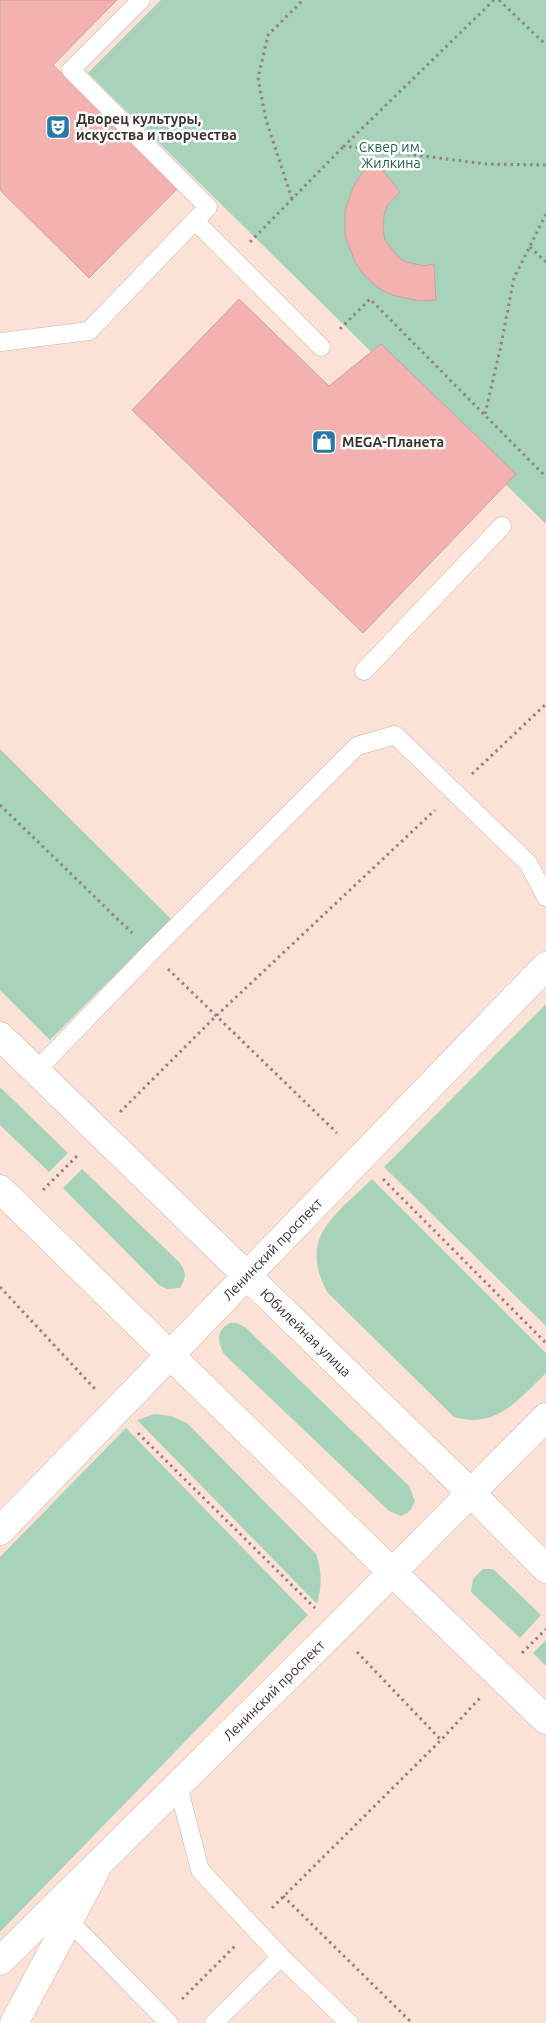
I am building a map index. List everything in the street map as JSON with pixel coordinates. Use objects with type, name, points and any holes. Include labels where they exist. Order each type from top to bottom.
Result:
[{"type":"main road","name":"Ленинский проспект","points":[[0,1531],[546,966]]},
{"type":"main road","name":"Юбилейная улица","points":[[0,1036],[471,1493],[546,1569]]},
{"type":"main road","points":[[0,1189],[546,1720]]},
{"type":"main road","name":"Ленинский проспект","points":[[0,1961],[393,1573],[546,1417]]},
{"type":"main road","points":[[14,2023],[101,1861]]},
{"type":"lane","points":[[0,342],[89,331],[208,207],[70,70],[141,0]]},
{"type":"lane","points":[[195,221],[321,347]]},
{"type":"lane","points":[[364,671],[502,526]]},
{"type":"lane","points":[[36,1071],[151,952],[357,746],[395,735],[528,863],[546,897]]},
{"type":"lane","points":[[178,1786],[200,1870],[281,1956],[349,2023]]},
{"type":"lane","points":[[41,1920],[69,1921],[167,2020]]},
{"type":"lane","points":[[214,2023],[281,1956]]},
{"type":"path","points":[[292,199],[266,120],[258,78],[268,35],[303,0]]},
{"type":"path","points":[[233,259],[344,146],[494,0]]},
{"type":"path","points":[[499,0],[546,45]]},
{"type":"path","points":[[344,146],[486,164],[546,165]]},
{"type":"path","points":[[485,415],[514,278],[546,214]]},
{"type":"path","points":[[530,247],[546,262]]},
{"type":"path","points":[[321,347],[370,299],[546,477]]},
{"type":"path","points":[[22,1211],[216,1016],[546,704]]},
{"type":"path","points":[[0,805],[337,1133]]},
{"type":"path","points":[[382,1178],[546,1343]]},
{"type":"path","points":[[0,1287],[116,1412],[336,1629],[441,1740]]},
{"type":"path","points":[[167,2020],[253,1927],[441,1740],[546,1629]]},
{"type":"path","points":[[284,1896],[412,2023]]},
{"type":"green space","name":"Сквер им. Жилкина","points":[[161,0],[546,0],[546,524],[88,73]]},
{"type":"green space","points":[[0,749],[171,919],[50,1040],[0,990]]},
{"type":"green space","points":[[546,1004],[546,1326],[384,1167]]},
{"type":"green space","points":[[0,1087],[68,1153],[49,1172],[0,1125]]},
{"type":"green space","points":[[82,1169],[179,1262],[185,1274],[180,1288],[167,1289],[159,1285],[63,1188]]},
{"type":"green space","points":[[372,1179],[546,1353],[546,1373],[506,1410],[482,1419],[469,1420],[454,1417],[327,1292],[319,1273],[317,1256],[319,1241],[325,1228],[334,1216]]},
{"type":"green space","points":[[230,1323],[237,1323],[246,1328],[409,1486],[415,1501],[408,1512],[401,1516],[389,1511],[224,1354],[219,1337],[222,1329]]},
{"type":"green space","points":[[155,1414],[171,1416],[187,1423],[316,1554],[321,1579],[317,1604],[137,1420]]},
{"type":"green space","points":[[126,1428],[308,1615],[0,1932],[0,1557]]},
{"type":"green space","points":[[483,1569],[493,1569],[541,1615],[520,1638],[471,1592],[473,1579]]},
{"type":"green space","points":[[546,1640],[546,1666],[533,1653]]},
{"type":"building","name":"Дворец культуры, искусства и творчества","points":[[0,0],[117,0],[53,65],[178,188],[89,278],[0,190]]},
{"type":"building","points":[[375,161],[400,192],[387,206],[384,215],[383,229],[385,240],[398,257],[406,262],[424,266],[434,264],[436,300],[420,301],[392,295],[378,288],[364,275],[355,262],[345,235],[345,211],[354,185],[366,168]]},
{"type":"building","name":"MEGA-Планета","points":[[239,299],[329,386],[381,344],[516,474],[363,633],[132,410]]},
{"type":"place","name":"Дворец культуры, искусства и творчества","points":[[58,127]]},
{"type":"place","name":"MEGA-Планета","points":[[324,442]]}]
